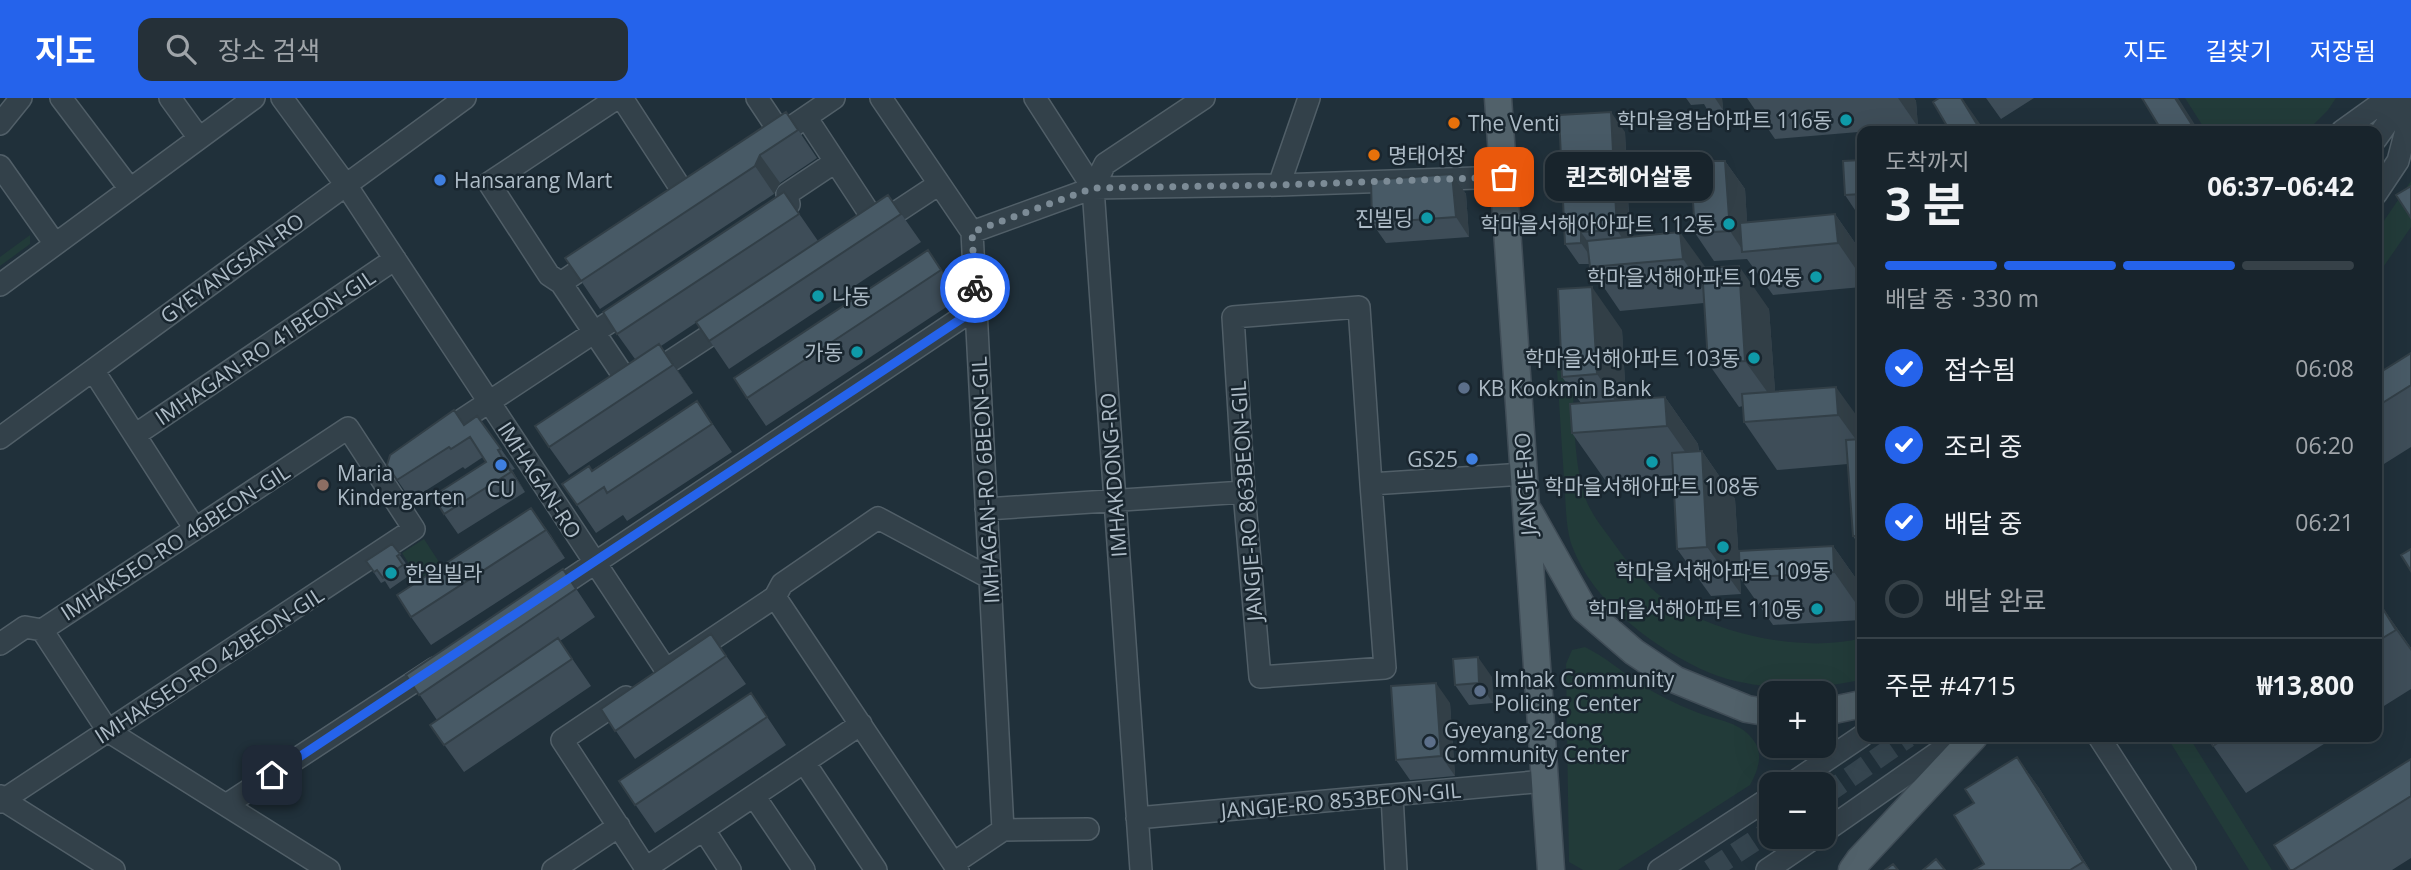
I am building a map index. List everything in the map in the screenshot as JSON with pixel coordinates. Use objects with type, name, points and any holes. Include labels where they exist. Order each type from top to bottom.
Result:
[{"type":"main road","name":"JANGJE-RO","points":[[1498,98],[1551,870]]},
{"type":"main road","points":[[1526,505],[1584,609],[1634,652],[1676,680],[1747,709],[1759,711]]},
{"type":"main road","points":[[1836,709],[1857,705]]},
{"type":"main road","points":[[1852,870],[1969,742]]},
{"type":"street","points":[[0,124],[21,98]]},
{"type":"street","points":[[61,98],[130,189]]},
{"type":"street","points":[[170,98],[199,138]]},
{"type":"street","points":[[0,285],[254,98]]},
{"type":"street","name":"IMHAGAN-RO","points":[[282,98],[346,185],[595,563],[654,678]]},
{"type":"street","name":"GYEYANGSAN-RO","points":[[0,438],[465,98]]},
{"type":"street","points":[[708,184],[681,202],[619,98],[489,183],[549,275],[562,283],[631,387],[743,313]]},
{"type":"street","points":[[757,98],[781,134]]},
{"type":"street","points":[[750,155],[834,98]]},
{"type":"street","points":[[881,98],[972,232],[1093,188],[1504,177]]},
{"type":"street","name":"IMHAKDONG-RO","points":[[1035,98],[1093,188],[1141,870]]},
{"type":"street","points":[[1093,188],[1105,164],[1204,98]]},
{"type":"street","points":[[2349,126],[2388,98]]},
{"type":"street","points":[[2382,130],[2404,98]]},
{"type":"street","points":[[1279,185],[1308,101]]},
{"type":"street","points":[[2382,185],[2398,161],[2411,111]]},
{"type":"street","points":[[806,117],[877,225]]},
{"type":"street","points":[[755,227],[789,204],[786,194],[835,162]]},
{"type":"street","points":[[0,166],[55,244]]},
{"type":"street","points":[[855,240],[939,184]]},
{"type":"street","name":"IMHAGAN-RO 6BEON-GIL","points":[[972,232],[1003,830]]},
{"type":"street","points":[[562,283],[618,244]]},
{"type":"street","name":"IMHAGAN-RO 41BEON-GIL","points":[[135,435],[395,260]]},
{"type":"street","points":[[423,446],[652,294]]},
{"type":"street","name":"JANGJE-RO 863BEON-GIL","points":[[1359,307],[1371,484],[1385,668],[1260,677],[1244,492],[1233,317],[1359,307]]},
{"type":"street","points":[[526,608],[976,309]]},
{"type":"street","points":[[93,370],[195,529]]},
{"type":"street","name":"IMHAKSEO-RO 46BEON-GIL","points":[[0,644],[25,627],[42,630],[348,428],[378,474]]},
{"type":"street","points":[[378,474],[400,460]]},
{"type":"street","name":"IMHAKSEO-RO 42BEON-GIL","points":[[1,799],[414,530],[378,474]]},
{"type":"street","points":[[1371,484],[1524,474]]},
{"type":"street","points":[[986,509],[1244,492]]},
{"type":"street","points":[[861,724],[647,869],[562,740],[775,597],[782,584],[878,518],[990,578]]},
{"type":"street","points":[[775,597],[956,867],[1003,830],[1088,829]]},
{"type":"street","points":[[42,630],[108,731],[329,870]]},
{"type":"street","points":[[226,805],[457,654]]},
{"type":"street","points":[[1809,772],[1857,739]]},
{"type":"street","points":[[1836,824],[1953,742]]},
{"type":"street","points":[[2102,742],[2185,870]]},
{"type":"street","points":[[804,762],[876,870]]},
{"type":"street","name":"JANGJE-RO 853BEON-GIL","points":[[1137,818],[1545,781]]},
{"type":"street","points":[[1392,795],[1396,870]]},
{"type":"street","points":[[754,796],[804,870]]},
{"type":"street","points":[[1,799],[114,870]]},
{"type":"street","points":[[1659,870],[1759,805]]},
{"type":"street","points":[[553,870],[619,826]]},
{"type":"street","points":[[704,830],[730,870]]},
{"type":"street","points":[[1767,870],[1798,849]]},
{"type":"green space","points":[[2185,98],[2336,98],[2312,126],[2203,126]]},
{"type":"green space","points":[[2411,181],[2411,227],[2382,269],[2382,224]]},
{"type":"green space","points":[[30,235],[30,244],[0,266],[0,257]]},
{"type":"green space","points":[[1572,354],[1576,446],[1585,497],[1599,524],[1638,574],[1654,591],[1672,604],[1692,615],[1739,632],[1790,642],[1839,642],[1857,639],[1857,681],[1836,684],[1836,681],[1759,681],[1759,685],[1755,685],[1727,679],[1689,663],[1648,638],[1595,587],[1572,546],[1566,513],[1556,356]]},
{"type":"green space","points":[[424,539],[441,565],[419,579],[402,553]]},
{"type":"green space","points":[[1585,647],[1659,695],[1737,726],[1751,736],[1759,754],[1757,770],[1750,785],[1618,870],[1583,870],[1569,862],[1566,664],[1572,650]]},
{"type":"green space","points":[[2170,742],[2192,742],[2272,870],[2249,870]]},
{"type":"building","points":[[1939,98],[1961,98],[1978,126],[1947,126],[1933,102]]},
{"type":"building","points":[[2142,98],[2175,98],[2193,126],[2159,126]]},
{"type":"building","points":[[786,112],[798,130],[760,155],[755,166],[581,281],[565,258]]},
{"type":"building","points":[[1611,112],[1617,230],[1581,232],[1581,243],[1565,244],[1559,115]]},
{"type":"building","points":[[1706,155],[1707,161],[1725,161],[1730,231],[1695,233],[1690,156]]},
{"type":"building","points":[[1857,160],[1857,194],[1845,195],[1843,161]]},
{"type":"building","points":[[1452,174],[1456,217],[1372,223],[1371,180]]},
{"type":"building","points":[[2411,186],[2411,218],[2396,195]]},
{"type":"building","points":[[784,192],[799,214],[617,334],[603,312]]},
{"type":"building","points":[[888,195],[901,214],[709,341],[696,322]]},
{"type":"building","points":[[1835,214],[1838,243],[1742,252],[1740,223]]},
{"type":"building","points":[[1680,232],[1683,259],[1590,267],[1587,241]]},
{"type":"building","points":[[928,250],[941,270],[747,398],[734,378]]},
{"type":"building","points":[[1739,266],[1745,361],[1708,363],[1702,268]]},
{"type":"building","points":[[1592,287],[1597,374],[1562,377],[1558,289]]},
{"type":"building","points":[[659,344],[673,365],[549,447],[535,426]]},
{"type":"building","points":[[2411,353],[2411,385],[2382,403],[2382,371]]},
{"type":"building","points":[[1836,387],[1838,415],[1744,422],[1742,394]]},
{"type":"building","points":[[1665,397],[1667,426],[1572,433],[1570,404]]},
{"type":"building","points":[[697,401],[712,424],[607,493],[604,487],[577,505],[562,484],[589,466],[592,471]]},
{"type":"building","points":[[454,410],[464,425],[477,416],[501,449],[498,450],[511,472],[444,514],[433,496],[486,462],[470,437],[397,480],[387,465],[390,455]]},
{"type":"building","points":[[1857,439],[1857,536],[1853,536],[1846,440]]},
{"type":"building","points":[[1702,451],[1707,547],[1677,549],[1672,453]]},
{"type":"building","points":[[531,508],[546,530],[411,617],[397,595]]},
{"type":"building","points":[[392,544],[400,554],[397,556],[403,565],[383,578],[377,570],[374,572],[366,561]]},
{"type":"building","points":[[1833,546],[1834,572],[1740,578],[1739,551]]},
{"type":"building","points":[[2411,549],[2411,571],[2401,555]]},
{"type":"building","points":[[563,569],[576,589],[419,695],[406,675]]},
{"type":"building","points":[[2382,607],[2396,630],[2382,638]]},
{"type":"building","points":[[711,634],[726,656],[615,731],[601,709]]},
{"type":"building","points":[[558,638],[572,659],[444,745],[430,725]]},
{"type":"building","points":[[1478,657],[1479,683],[1455,685],[1453,659]]},
{"type":"building","points":[[1436,683],[1441,756],[1396,760],[1391,686]]},
{"type":"building","points":[[751,693],[767,717],[635,805],[619,781]]},
{"type":"building","points":[[2017,757],[2083,862],[2070,870],[1974,870],[1984,864],[1954,815],[1974,803],[1965,789]]},
{"type":"building","points":[[2411,759],[2411,796],[2290,870],[2274,845]]},
{"type":"building","points":[[1936,859],[1945,870],[1923,870]]},
{"type":"building","points":[[1893,864],[1898,870],[1885,870]]},
{"type":"tunnel","points":[[1836,787],[1901,742]]},
{"type":"tunnel","points":[[1710,870],[1759,838]]},
{"type":"way so far","points":[[975,288],[972,232],[1093,188],[1504,177]]},
{"type":"place","name":"학마을영남아파트 116동","points":[[1846,120]]},
{"type":"place","name":"The Venti","points":[[1454,123]]},
{"type":"place","name":"명태어장","points":[[1374,155]]},
{"type":"place","name":"퀸즈헤어살롱","points":[[1504,177]]},
{"type":"place","name":"Hansarang Mart","points":[[440,180]]},
{"type":"place","name":"진빌딩","points":[[1427,218]]},
{"type":"place","name":"학마을서해아아파트 112동","points":[[1729,224]]},
{"type":"place","name":"학마을서해아파트 104동","points":[[1816,277]]},
{"type":"place","name":"나동","points":[[818,296]]},
{"type":"place","name":"가동","points":[[857,352]]},
{"type":"place","name":"학마을서해아파트 103동","points":[[1754,358]]},
{"type":"place","name":"KB Kookmin Bank","points":[[1464,388]]},
{"type":"place","name":"GS25","points":[[1472,459]]},
{"type":"place","name":"학마을서해아파트 108동","points":[[1652,462]]},
{"type":"place","name":"CU","points":[[501,465]]},
{"type":"place","name":"Maria Kindergarten","points":[[323,485]]},
{"type":"place","name":"학마을서해아파트 109동","points":[[1723,547]]},
{"type":"place","name":"한일빌라","points":[[391,573]]},
{"type":"place","name":"학마을서해아파트 110동","points":[[1817,609]]},
{"type":"place","name":"Imhak Community Policing Center","points":[[1480,691]]},
{"type":"place","name":"Gyeyang 2-dong Community Center","points":[[1430,742]]},
{"type":"route","points":[[272,775],[976,309],[975,288]]}]
